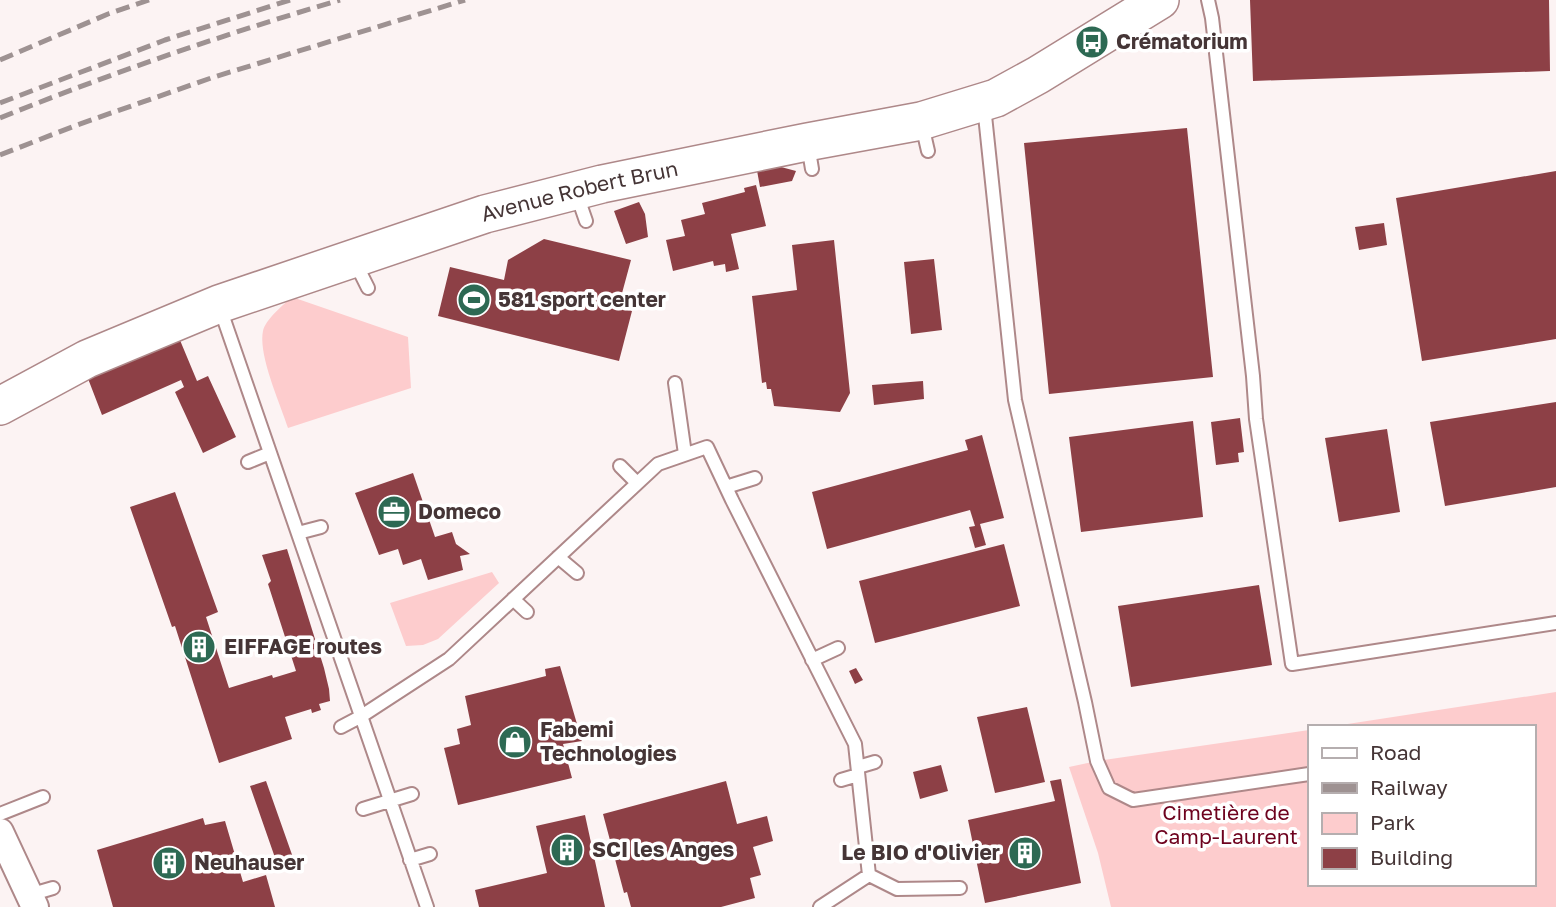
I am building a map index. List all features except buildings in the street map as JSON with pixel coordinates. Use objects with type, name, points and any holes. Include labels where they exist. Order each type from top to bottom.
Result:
[{"type":"street","name":"Avenue Robert Brun","points":[[0,406],[87,359],[219,304],[361,273],[485,214],[581,206],[602,184],[925,136],[1038,75],[1160,0]]},
{"type":"street","points":[[3,846],[39,896]]},
{"type":"lane","points":[[1208,0],[1256,419],[1292,664],[1556,623]]},
{"type":"lane","points":[[984,102],[1015,400],[1097,761],[1109,788],[1133,800],[1308,774]]},
{"type":"lane","points":[[219,304],[427,907]]},
{"type":"lane","points":[[675,383],[685,454]]},
{"type":"lane","points":[[341,727],[449,659],[658,464],[707,447],[855,744],[869,875]]},
{"type":"lane","points":[[248,462],[270,453]]},
{"type":"lane","points":[[620,466],[637,483]]},
{"type":"lane","points":[[726,487],[755,478]]},
{"type":"lane","points":[[298,533],[321,527]]},
{"type":"lane","points":[[558,557],[577,573]]},
{"type":"lane","points":[[513,599],[527,612]]},
{"type":"lane","points":[[812,660],[838,648]]},
{"type":"lane","points":[[841,780],[875,762]]},
{"type":"lane","points":[[363,809],[412,794]]},
{"type":"lane","points":[[0,814],[43,797]]},
{"type":"lane","points":[[410,860],[430,854]]},
{"type":"lane","points":[[869,875],[897,889],[960,888]]},
{"type":"lane","points":[[820,907],[869,875]]},
{"type":"green space","points":[[292,297],[408,337],[411,388],[288,428],[275,393],[262,341],[267,322]]},
{"type":"green space","points":[[492,572],[499,583],[438,639],[423,645],[406,646],[390,603]]},
{"type":"green space","name":"Cimetière de Camp-Laurent","points":[[1556,692],[1556,907],[1111,907],[1098,853],[1069,767],[1308,730],[1308,886],[1535,886],[1535,725],[1341,725]]},
{"type":"railway","points":[[0,60],[108,14],[149,0]]},
{"type":"railway","points":[[0,103],[165,40],[290,0]]},
{"type":"railway","points":[[0,118],[168,55],[340,0]]},
{"type":"railway","points":[[0,155],[214,77],[465,0]]},
{"type":"place","name":"Crématorium","points":[[1092,42]]},
{"type":"place","name":"581 sport center","points":[[474,300]]},
{"type":"place","name":"Domeco","points":[[394,512]]},
{"type":"place","name":"EIFFAGE routes","points":[[199,647]]},
{"type":"place","name":"Fabemi Technologies","points":[[515,742]]},
{"type":"place","name":"SCI les Anges","points":[[567,850]]},
{"type":"place","name":"Le BIO d'Olivier","points":[[1025,853]]},
{"type":"place","name":"Neuhauser","points":[[169,863]]}]
